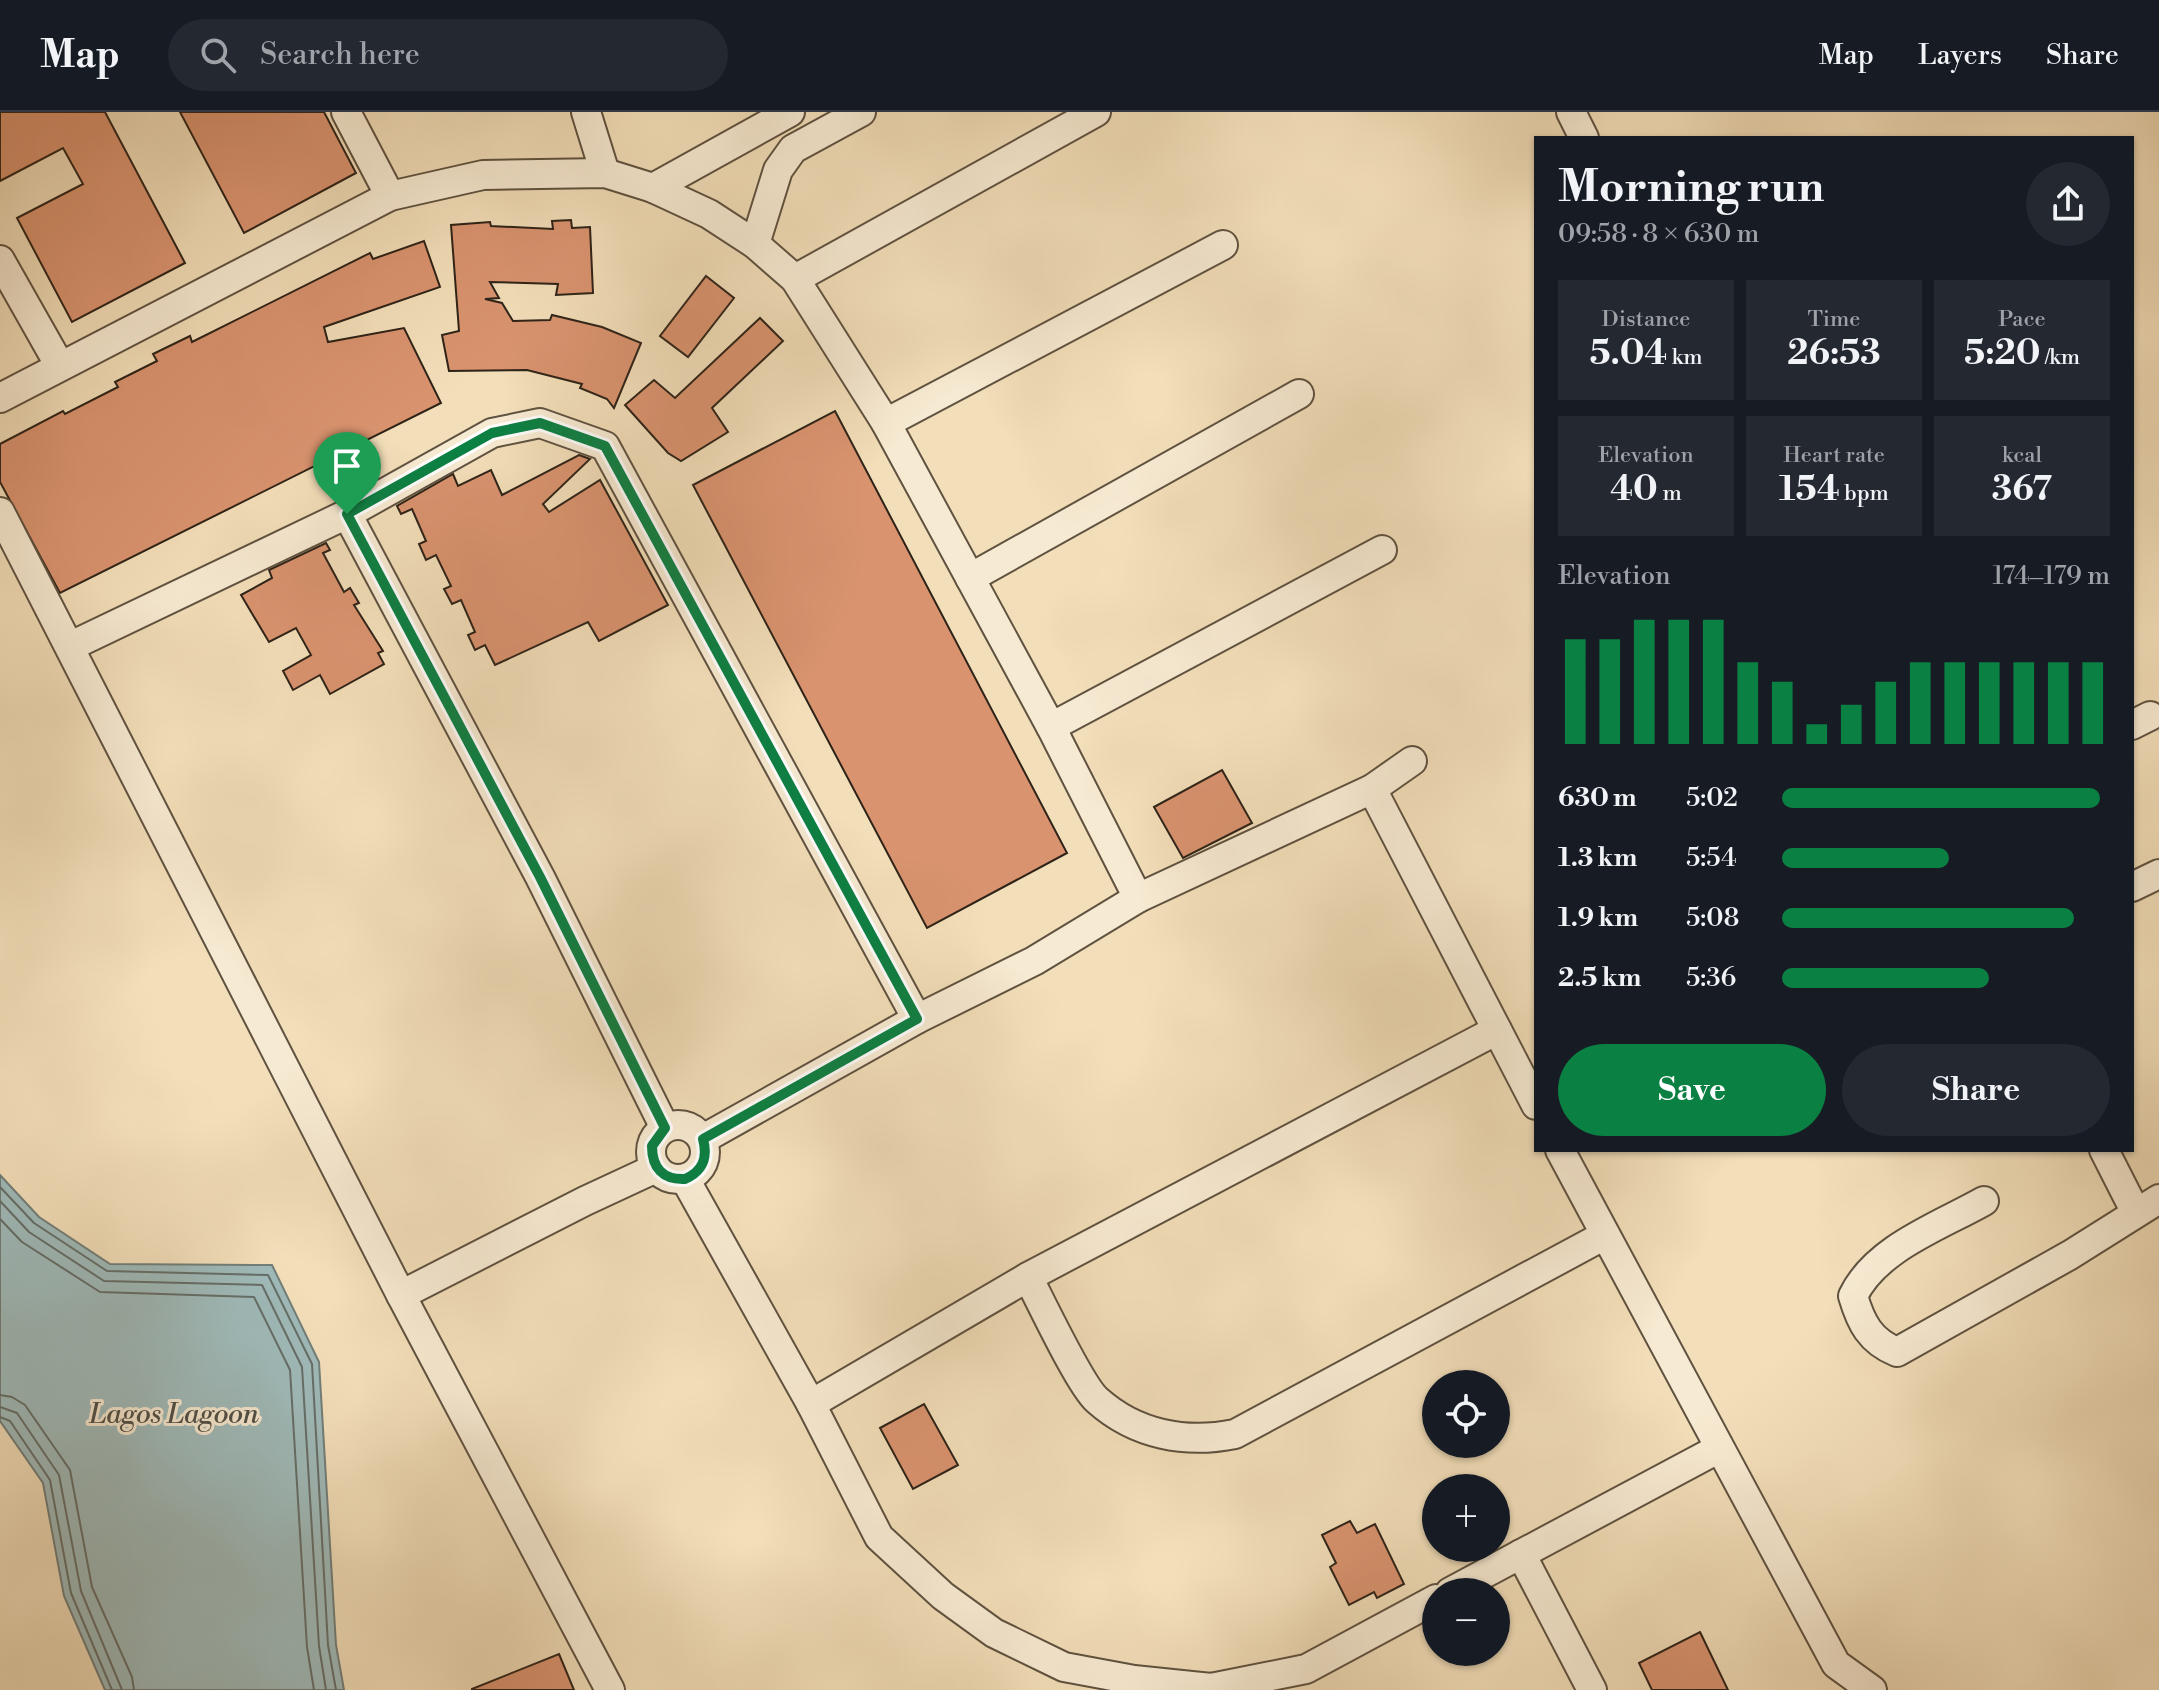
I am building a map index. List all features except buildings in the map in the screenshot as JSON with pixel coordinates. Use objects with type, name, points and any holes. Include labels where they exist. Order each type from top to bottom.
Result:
[{"type":"street","points":[[346,112],[390,196]]},
{"type":"street","points":[[586,112],[605,173]]},
{"type":"street","points":[[653,188],[790,112]]},
{"type":"street","points":[[755,244],[778,170],[793,149],[861,112]]},
{"type":"street","points":[[795,279],[1096,112]]},
{"type":"street","points":[[1571,112],[1583,136]]},
{"type":"street","points":[[0,398],[390,196],[483,175],[605,173],[653,188],[709,214],[755,244],[795,279],[886,423],[1051,727],[1138,898]]},
{"type":"street","points":[[886,423],[1223,245]]},
{"type":"street","points":[[0,260],[60,366]]},
{"type":"street","points":[[970,578],[1299,394]]},
{"type":"street","points":[[71,646],[347,514],[492,433],[540,423],[605,446],[917,1019]]},
{"type":"street","points":[[0,512],[401,1295],[610,1690]]},
{"type":"street","points":[[347,514],[540,877],[665,1128]]},
{"type":"street","points":[[1051,727],[1382,550]]},
{"type":"street","points":[[703,1139],[917,1019],[1034,961],[1138,898],[1372,789],[1412,761]]},
{"type":"street","points":[[1372,789],[1534,1101]]},
{"type":"street","points":[[2134,886],[2159,874]]},
{"type":"street","points":[[811,1404],[1028,1277],[1497,1030]]},
{"type":"street","points":[[686,1126],[703,1139],[705,1159],[701,1168],[685,1179],[664,1176],[656,1168],[652,1146],[665,1128],[686,1126]]},
{"type":"street","points":[[1561,1152],[1836,1664],[1872,1690]]},
{"type":"street","points":[[1984,1201],[1897,1250],[1862,1278],[1853,1296],[1860,1320],[1878,1344],[1897,1352],[2070,1255],[2147,1205],[2106,1152]]},
{"type":"street","points":[[401,1295],[656,1168]]},
{"type":"street","points":[[685,1179],[811,1404],[879,1537],[943,1596],[994,1633],[1064,1667],[1134,1680],[1211,1688],[1306,1669],[1422,1607]]},
{"type":"street","points":[[1028,1277],[1095,1399],[1132,1424],[1165,1436],[1205,1440],[1235,1434],[1605,1235]]},
{"type":"street","points":[[1476,1578],[1718,1449]]},
{"type":"street","points":[[1521,1554],[1592,1690]]},
{"type":"water","name":"Lagos Lagoon","points":[[0,1175],[39,1217],[110,1264],[272,1265],[319,1362],[336,1645],[344,1690],[105,1690],[64,1596],[43,1483],[0,1421]]},
{"type":"route","points":[[540,423],[605,446],[917,1019],[703,1139],[705,1159],[694,1175],[685,1179],[664,1176],[652,1158],[652,1146],[656,1136],[665,1128],[540,877],[347,514],[492,433],[540,423]]}]
